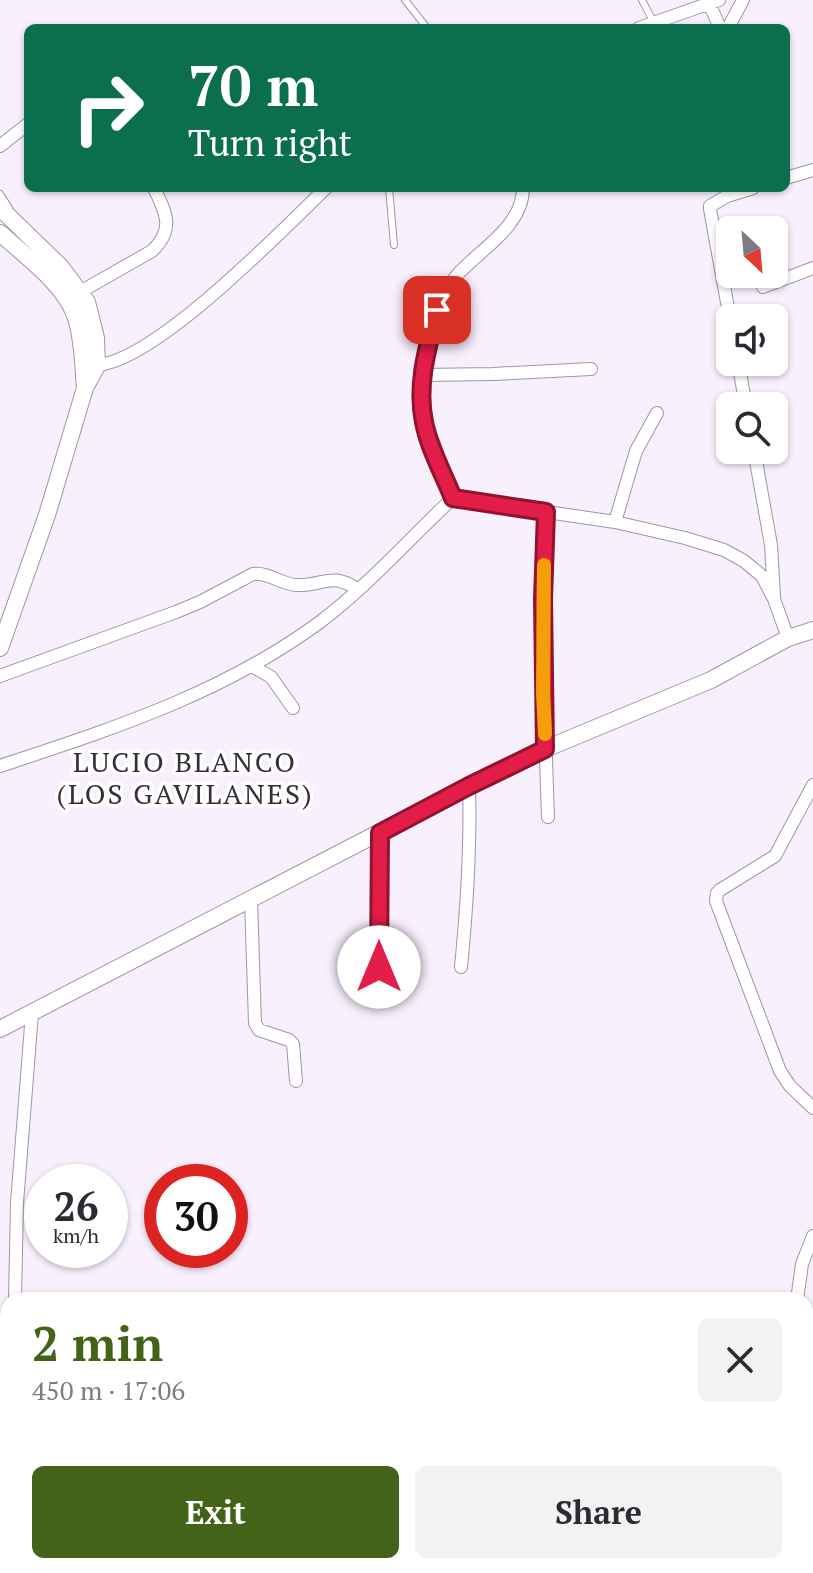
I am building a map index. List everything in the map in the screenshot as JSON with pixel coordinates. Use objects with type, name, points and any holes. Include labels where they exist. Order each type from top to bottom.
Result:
[{"type":"street","points":[[730,24],[743,0]]},
{"type":"street","points":[[651,24],[714,2],[719,24]]},
{"type":"street","points":[[0,146],[24,127]]},
{"type":"street","points":[[790,173],[813,170]]},
{"type":"street","points":[[80,292],[152,251],[162,241],[167,222],[156,192]]},
{"type":"street","points":[[90,365],[137,350],[159,337],[210,298],[322,192]]},
{"type":"street","points":[[453,498],[424,423],[422,375],[437,310],[445,293],[458,275],[517,215],[523,192]]},
{"type":"street","points":[[727,304],[710,206],[719,199],[741,192]]},
{"type":"street","points":[[0,208],[61,267],[80,292],[87,302],[96,338],[85,388],[47,515],[0,648]]},
{"type":"street","points":[[0,233],[54,282],[68,301],[77,318],[90,365]]},
{"type":"street","points":[[788,278],[813,268]]},
{"type":"street","points":[[422,375],[591,369]]},
{"type":"street","points":[[615,522],[636,451],[657,413]]},
{"type":"street","points":[[757,464],[771,545],[774,599]]},
{"type":"street","points":[[453,498],[615,522],[724,550],[762,576],[788,638]]},
{"type":"street","points":[[0,766],[147,716],[204,692],[252,666],[321,621],[358,590],[453,498]]},
{"type":"street","points":[[546,512],[543,599],[548,817]]},
{"type":"street","points":[[0,676],[176,612],[258,573],[297,585],[342,580],[358,590]]},
{"type":"street","points":[[0,1029],[469,786],[545,749],[711,680],[788,638],[813,630]]},
{"type":"street","points":[[252,666],[271,677],[293,708]]},
{"type":"street","points":[[813,785],[775,856],[720,890],[716,901],[780,1071],[790,1086],[813,1108]]},
{"type":"street","points":[[461,967],[469,884],[469,786]]},
{"type":"street","points":[[379,967],[380,833]]},
{"type":"street","points":[[251,899],[255,1023],[259,1030],[293,1044],[296,1081]]},
{"type":"street","points":[[15,1292],[17,1203],[32,1013]]},
{"type":"street","points":[[798,1292],[802,1264],[813,1236]]},
{"type":"lane","points":[[405,0],[424,24]]},
{"type":"lane","points":[[642,0],[654,23]]},
{"type":"lane","points":[[389,192],[394,245]]},
{"type":"lane","points":[[0,194],[14,221]]},
{"type":"slow traffic","points":[[544,565],[545,734]]},
{"type":"district","name":"LUCIO BLANCO (LOS GAVILANES)","points":[[185,777]]},
{"type":"route","points":[[379,967],[380,833],[545,749],[543,599],[546,512],[453,498],[424,423],[421,403],[422,375],[437,310]]}]
